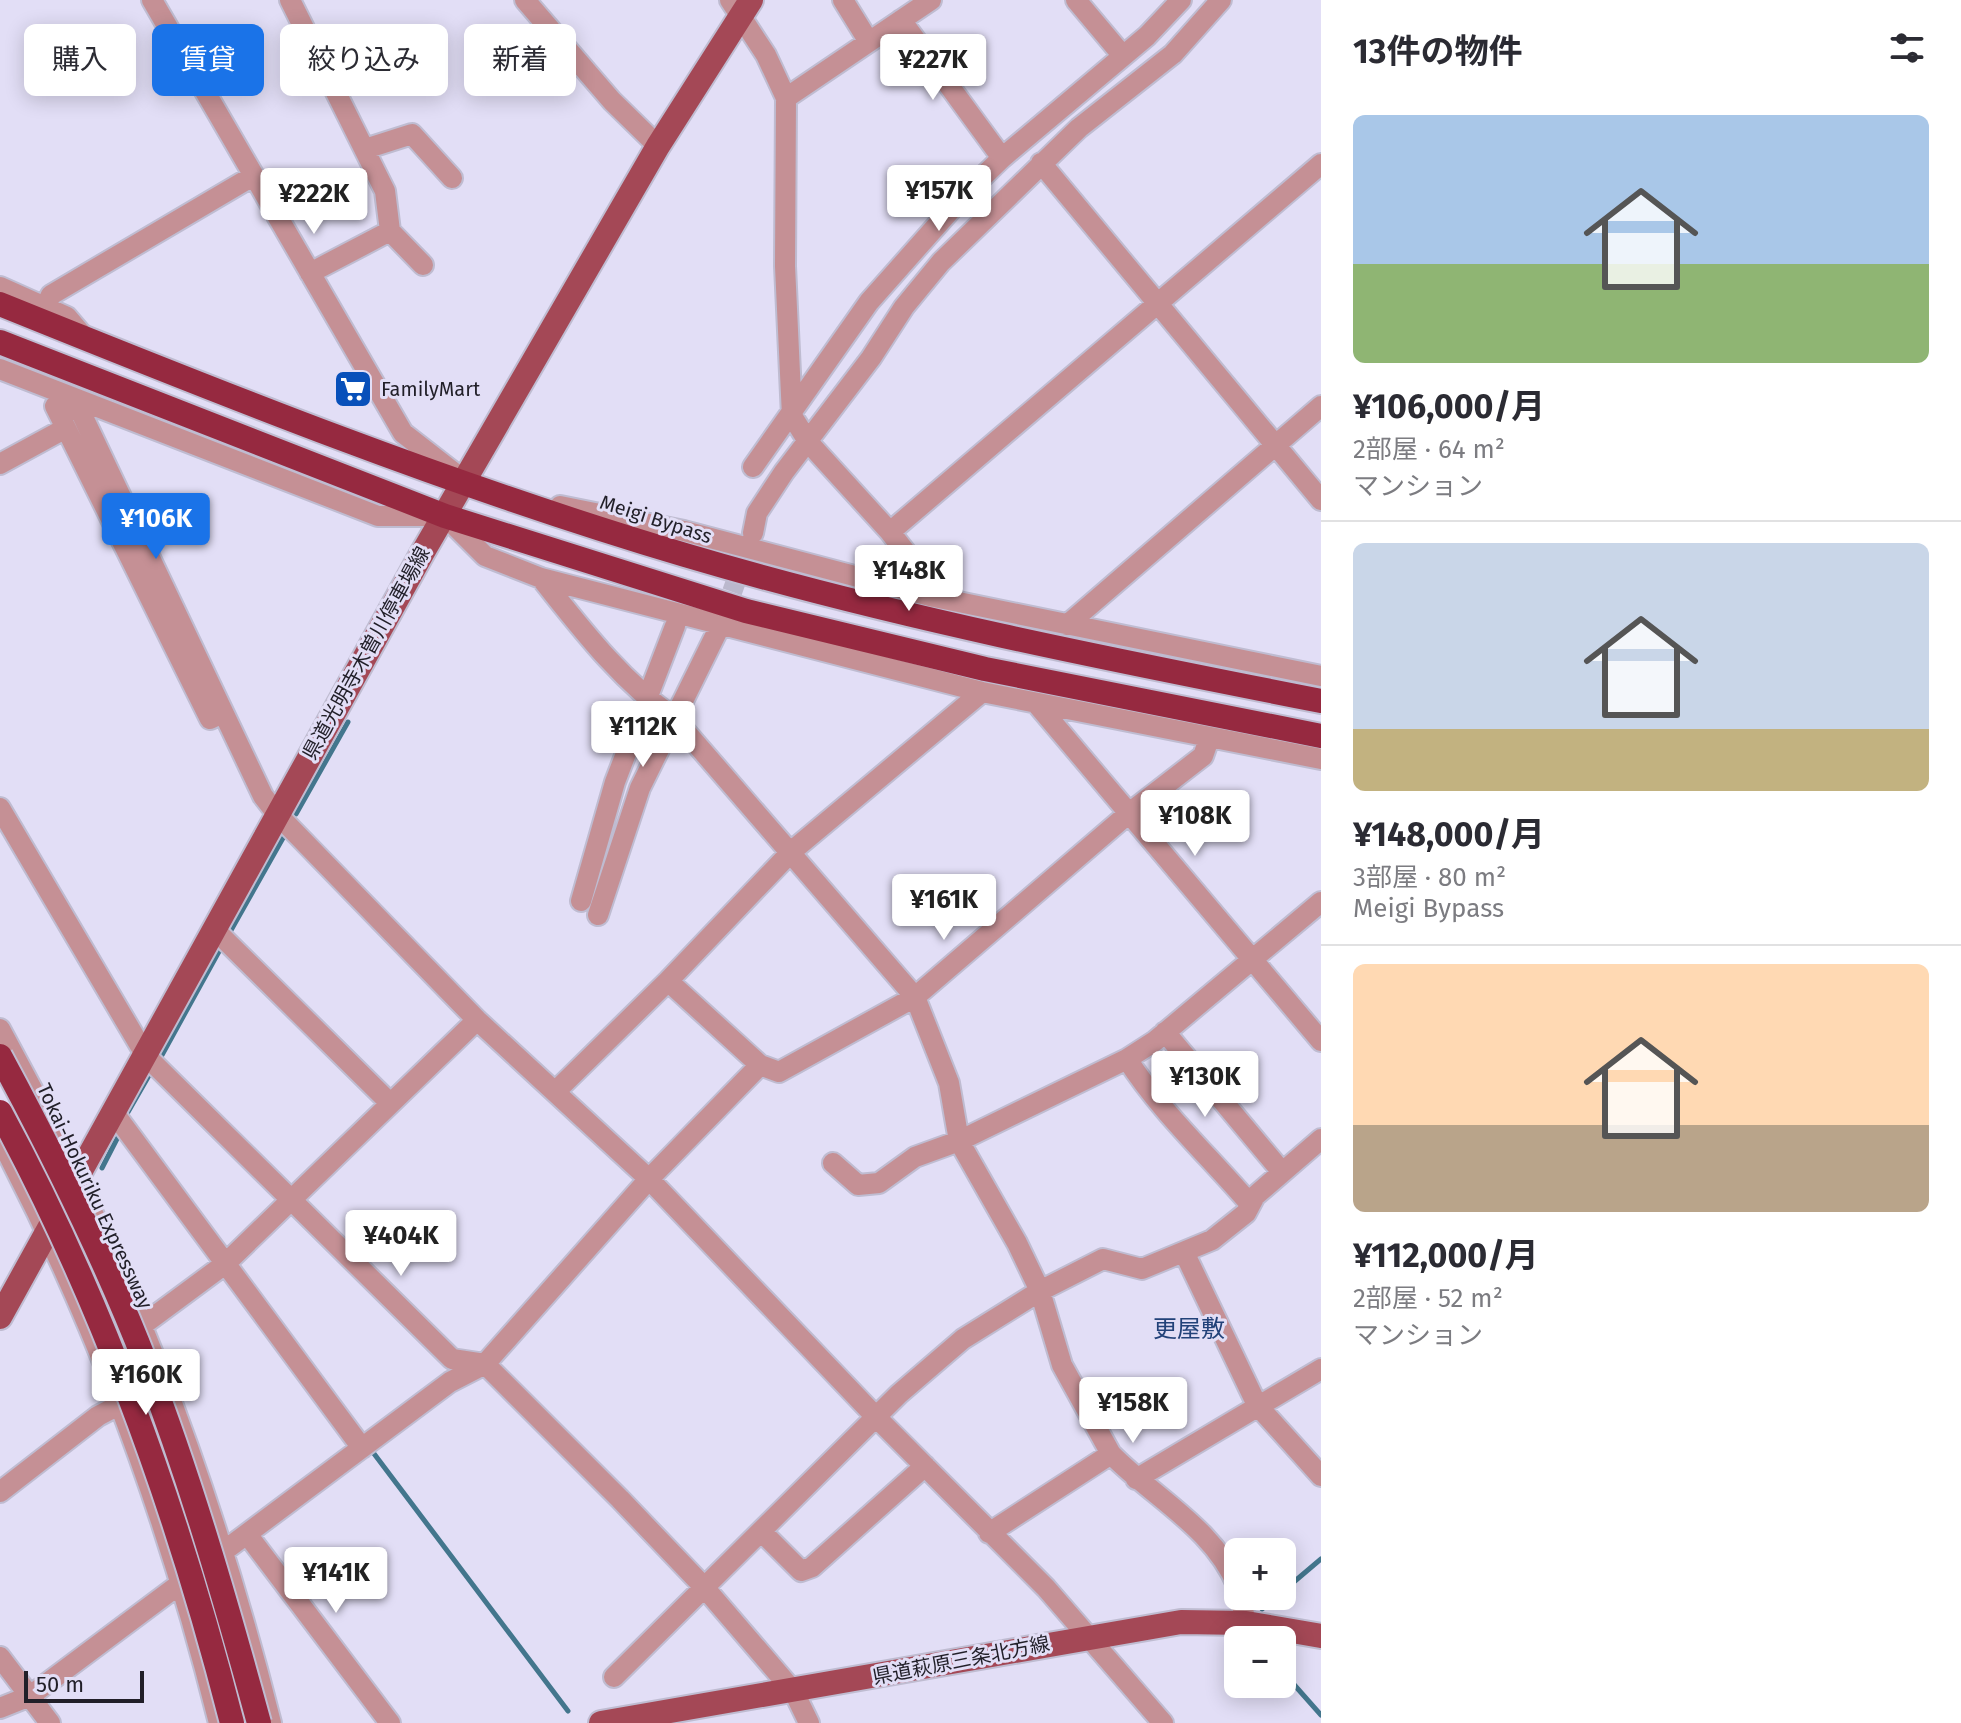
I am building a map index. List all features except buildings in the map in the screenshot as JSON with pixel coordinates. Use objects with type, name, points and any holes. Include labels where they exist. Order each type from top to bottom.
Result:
[{"type":"highway","name":"Meigi Bypass","points":[[0,304],[374,451],[684,555],[989,635],[1321,701]]},
{"type":"highway","points":[[0,342],[445,516],[746,611],[985,669],[1321,736]]},
{"type":"highway","name":"Tokai-Hokuriku Expressway","points":[[0,1056],[93,1239],[145,1363],[194,1502],[259,1723]]},
{"type":"highway","points":[[0,1112],[72,1258],[122,1375],[203,1614],[232,1723]]},
{"type":"main road","name":"県道光明寺木曽川停車場線","points":[[0,1317],[445,516],[740,5]]},
{"type":"main road","name":"県道萩原三条北方線","points":[[601,1723],[794,1692],[1089,1636],[1181,1622],[1246,1623],[1321,1636]]},
{"type":"street","points":[[152,0],[403,433],[465,481]]},
{"type":"street","points":[[290,0],[385,191],[390,231],[423,265]]},
{"type":"street","points":[[525,0],[612,101],[658,146]]},
{"type":"street","points":[[843,0],[869,42]]},
{"type":"street","points":[[786,98],[931,0]]},
{"type":"street","points":[[1076,0],[1123,56]]},
{"type":"street","points":[[753,467],[792,416],[869,302],[963,196],[1002,158],[1123,56],[1181,0]]},
{"type":"street","points":[[753,533],[757,513],[904,307],[988,212],[1041,163],[1173,54],[1221,0]]},
{"type":"street","points":[[740,5],[786,98],[785,266],[792,416],[809,443],[890,532],[928,581],[934,597]]},
{"type":"street","points":[[901,20],[1002,158]]},
{"type":"street","points":[[365,149],[412,134],[452,178]]},
{"type":"street","points":[[1041,163],[1321,500]]},
{"type":"street","points":[[890,532],[1321,164]]},
{"type":"street","points":[[46,306],[51,295],[253,176]]},
{"type":"street","points":[[310,273],[390,231]]},
{"type":"street","points":[[0,287],[67,317],[85,338]]},
{"type":"street","points":[[0,369],[78,406],[378,516],[445,516],[485,556],[541,578],[982,692],[1321,759]]},
{"type":"street","points":[[78,406],[55,406],[210,719],[223,713]]},
{"type":"street","points":[[78,406],[263,796],[277,814],[477,1020],[649,1179],[876,1417],[1046,1588],[1163,1723]]},
{"type":"street","points":[[1067,625],[1321,406]]},
{"type":"street","points":[[0,464],[66,428]]},
{"type":"street","points":[[509,496],[684,531],[934,597],[1067,625],[1317,669]]},
{"type":"street","points":[[541,578],[592,643],[645,698],[673,717],[792,851],[915,997],[949,1083],[959,1141],[1017,1243],[1040,1291],[1062,1365],[1111,1454],[1136,1479],[1200,1530],[1224,1557]]},
{"type":"street","points":[[581,901],[615,782],[675,626]]},
{"type":"street","points":[[598,915],[640,788],[718,630]]},
{"type":"street","points":[[556,1091],[668,981],[792,851],[982,692]]},
{"type":"street","points":[[1036,703],[1321,1041]]},
{"type":"street","points":[[668,981],[760,1065],[779,1072],[915,997],[1128,814],[1203,756],[1209,739]]},
{"type":"street","points":[[0,808],[146,1056],[452,1359],[485,1364],[704,1587],[794,1692],[809,1723]]},
{"type":"street","points":[[833,1163],[858,1185],[866,1187],[879,1183],[915,1157],[959,1141],[1127,1059],[1165,1032],[1321,902]]},
{"type":"street","points":[[214,929],[390,1103]]},
{"type":"street","points":[[144,1324],[225,1264],[477,1020]]},
{"type":"street","points":[[0,1029],[78,1178],[144,1324],[224,1551],[271,1723]]},
{"type":"street","points":[[1165,1032],[1282,1172]]},
{"type":"street","points":[[1127,1059],[1152,1098],[1176,1119],[1250,1204]]},
{"type":"street","points":[[0,1708],[30,1696],[450,1382],[485,1364],[649,1179],[760,1065]]},
{"type":"street","points":[[114,1113],[362,1448]]},
{"type":"street","points":[[614,1677],[876,1417],[963,1339],[1040,1291],[1103,1259],[1142,1269],[1212,1240],[1246,1213],[1255,1196],[1321,1139]]},
{"type":"street","points":[[1,1144],[47,1234],[119,1405],[181,1583],[219,1723]]},
{"type":"street","points":[[1184,1252],[1257,1405],[1321,1476]]},
{"type":"street","points":[[1136,1479],[1321,1369]]},
{"type":"street","points":[[0,1492],[98,1416],[119,1405]]},
{"type":"street","points":[[989,1533],[1111,1454]]},
{"type":"street","points":[[762,1532],[801,1571],[812,1567],[925,1466]]},
{"type":"street","points":[[247,1534],[390,1723]]},
{"type":"street","points":[[1243,1610],[1246,1623]]},
{"type":"street","points":[[0,1657],[50,1723]]},
{"type":"waterway","points":[[296,814],[348,722]]},
{"type":"waterway","points":[[230,932],[283,838]]},
{"type":"waterway","points":[[162,1055],[222,946]]},
{"type":"waterway","points":[[124,1119],[151,1072]]},
{"type":"waterway","points":[[102,1168],[121,1131]]},
{"type":"waterway","points":[[372,1451],[568,1711]]},
{"type":"waterway","points":[[1296,1580],[1321,1559]]},
{"type":"waterway","points":[[1296,1687],[1321,1715]]},
{"type":"tunnel","points":[[722,620],[745,556]]},
{"type":"place","name":"FamilyMart","points":[[353,389]]},
{"type":"district","name":"更屋敷","points":[[1189,1329]]}]
